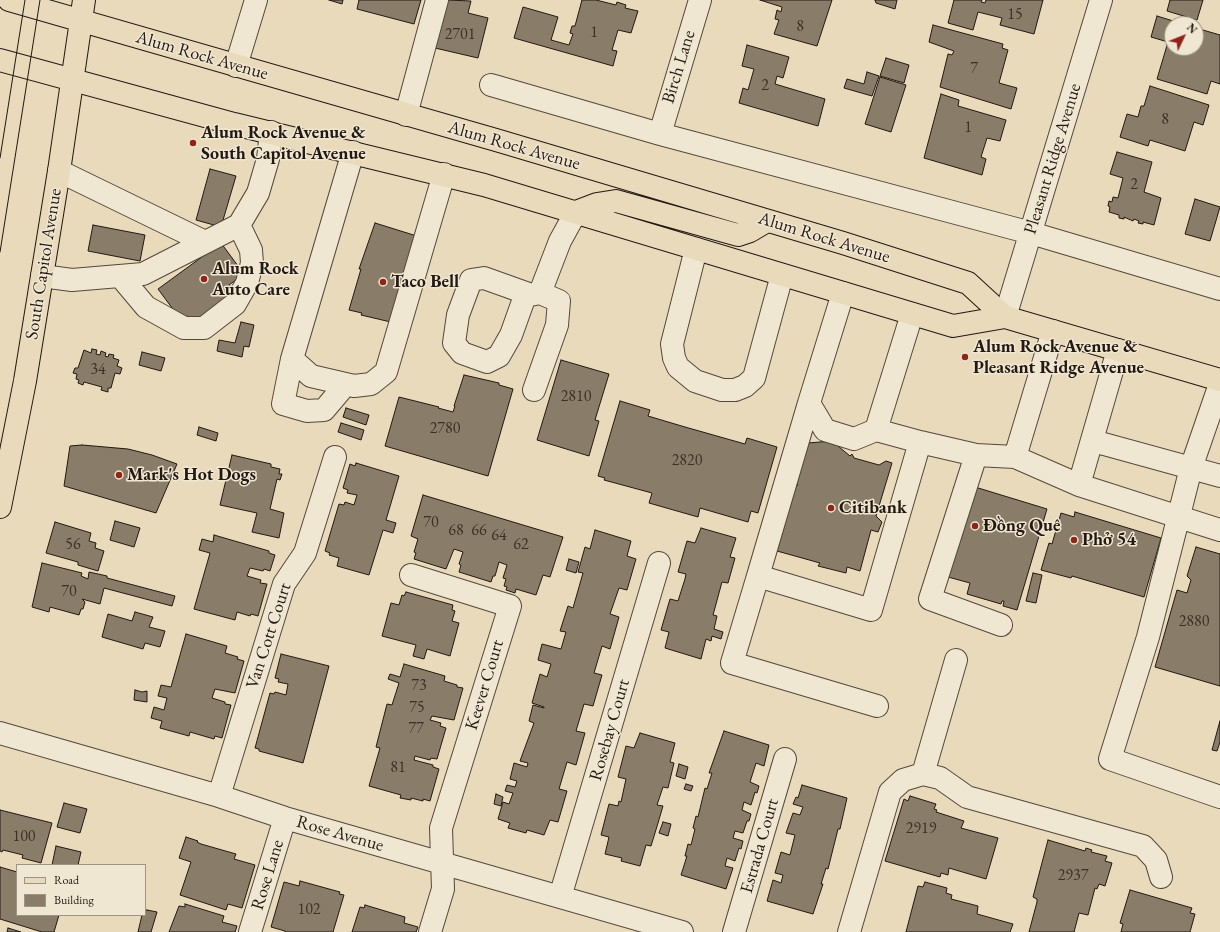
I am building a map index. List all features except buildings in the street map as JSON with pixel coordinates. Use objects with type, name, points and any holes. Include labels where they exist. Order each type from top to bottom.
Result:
[{"type":"main road","name":"Alum Rock Avenue","points":[[9,0],[82,10],[236,66],[767,221],[968,283],[1005,317]]},
{"type":"main road","name":"South Capitol Avenue","points":[[0,507],[25,381],[59,171],[82,10]]},
{"type":"main road","name":"Alum Rock Avenue","points":[[0,60],[271,132],[444,174],[576,212],[953,326],[1005,317],[1220,380]]},
{"type":"main road","points":[[576,212],[596,204],[616,201],[738,235],[750,231],[767,221]]},
{"type":"street","points":[[236,66],[256,0]]},
{"type":"street","points":[[406,115],[436,0]]},
{"type":"street","name":"Birch Lane","points":[[660,134],[700,0]]},
{"type":"street","name":"Pleasant Ridge Avenue","points":[[1005,317],[1101,0]]},
{"type":"street","points":[[491,85],[660,134],[1031,232],[1220,289]]},
{"type":"street","points":[[42,276],[72,280],[143,274],[239,225],[258,193],[268,159],[271,132]]},
{"type":"street","points":[[346,384],[324,410],[307,411],[283,404],[292,358],[353,152]]},
{"type":"street","points":[[59,171],[205,242]]},
{"type":"street","points":[[292,358],[311,376],[354,386],[371,384],[386,372],[444,174]]},
{"type":"street","points":[[534,390],[557,325],[559,301],[533,293],[576,212]]},
{"type":"street","points":[[120,276],[146,307],[184,328],[204,328],[236,304],[246,283],[252,263],[251,250],[239,225]]},
{"type":"street","points":[[696,249],[672,344],[674,358],[678,367],[695,381],[722,390],[735,390],[745,386],[754,378],[782,275]]},
{"type":"street","points":[[843,293],[732,663],[877,706]]},
{"type":"street","points":[[876,430],[912,314]]},
{"type":"street","points":[[1015,457],[1053,331]]},
{"type":"street","points":[[1079,486],[1118,350]]},
{"type":"street","points":[[1220,384],[1191,468],[1148,637],[1110,759],[1220,797]]},
{"type":"street","points":[[809,403],[825,430],[854,438],[876,430],[976,455],[1015,457],[1079,486],[1179,519],[1220,530]]},
{"type":"street","points":[[1093,441],[1220,476]]},
{"type":"street","points":[[758,576],[871,610],[920,442]]},
{"type":"street","points":[[976,455],[930,599],[1001,625]]},
{"type":"street","name":"Van Cott Court","points":[[219,796],[284,584],[306,553],[336,457]]},
{"type":"street","name":"Rosebay Court","points":[[560,897],[659,563]]},
{"type":"street","name":"Keever Court","points":[[411,575],[510,606],[441,828],[442,864]]},
{"type":"street","points":[[923,774],[956,660]]},
{"type":"street","name":"Rose Avenue","points":[[0,733],[219,796],[285,818],[442,864],[682,932]]},
{"type":"street","name":"Estrada Court","points":[[734,932],[785,759]]},
{"type":"street","points":[[849,932],[890,792],[903,780],[923,774],[940,778],[967,797],[1143,846],[1156,860],[1161,877]]},
{"type":"street","name":"Rose Lane","points":[[250,932],[285,818]]},
{"type":"street","points":[[430,932],[442,889],[442,864]]},
{"type":"tram line","points":[[0,158],[25,0]]},
{"type":"tram line","points":[[0,252],[40,0]]},
{"type":"place","name":"Alum Rock Avenue & South Capitol Avenue","points":[[193,143]]},
{"type":"place","name":"Alum Rock Auto Care","points":[[204,279]]},
{"type":"place","name":"Taco Bell","points":[[383,282]]},
{"type":"place","name":"Alum Rock Avenue & Pleasant Ridge Avenue","points":[[965,357]]},
{"type":"place","name":"Mark's Hot Dogs","points":[[119,475]]},
{"type":"place","name":"Citibank","points":[[831,508]]},
{"type":"place","name":"Đồng Quê","points":[[975,526]]},
{"type":"place","name":"Phở 54","points":[[1074,540]]}]
